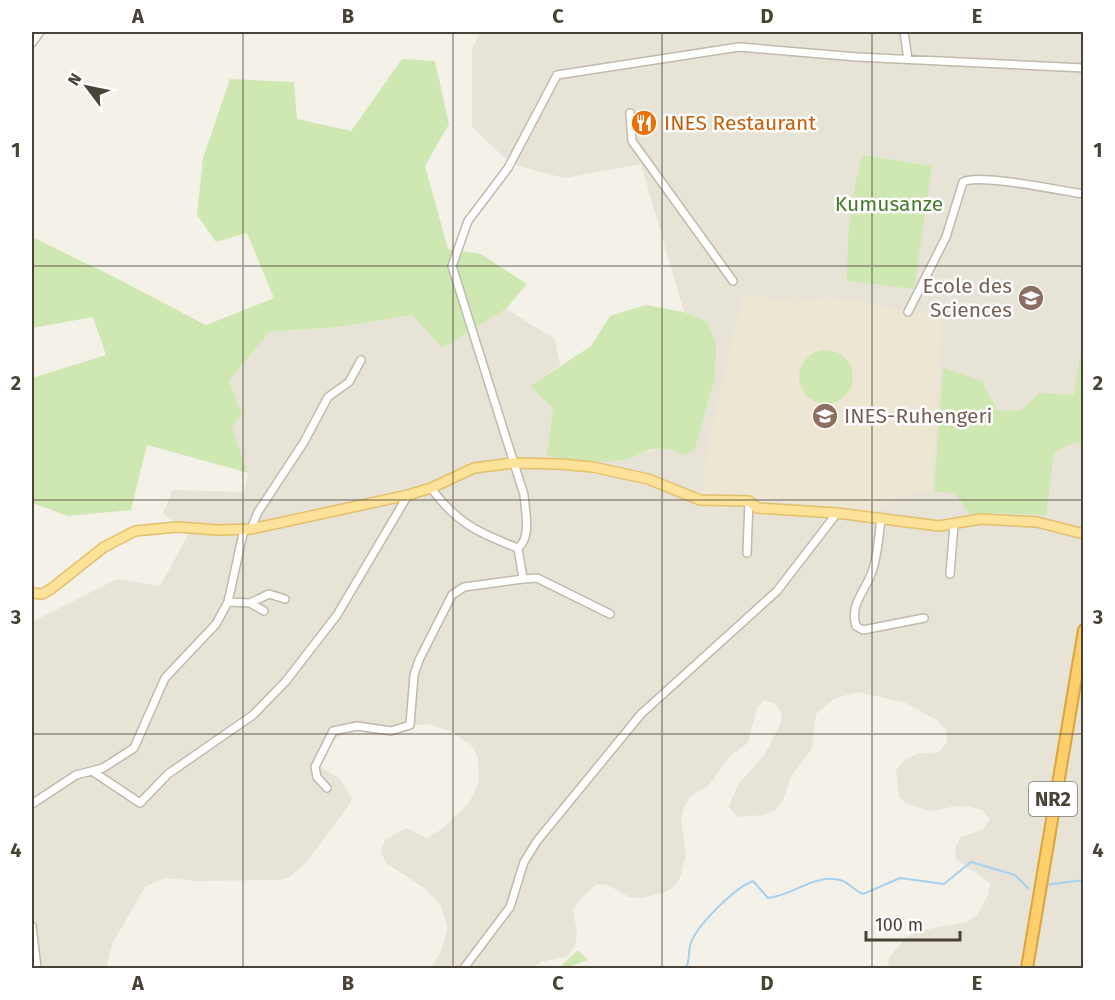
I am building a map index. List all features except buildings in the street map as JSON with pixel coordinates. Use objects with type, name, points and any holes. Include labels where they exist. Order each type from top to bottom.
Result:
[{"type":"highway","name":"NR2","points":[[1027,969],[1083,630]]},
{"type":"main road","points":[[32,593],[42,594],[51,589],[104,547],[135,531],[177,527],[248,529],[408,495],[431,488],[474,468],[513,464],[593,467],[648,479],[700,500],[749,501],[757,508],[837,513],[925,526],[996,519],[1037,522],[1083,534]]},
{"type":"street","points":[[32,43],[40,32]]},
{"type":"street","points":[[904,32],[908,59]]},
{"type":"street","points":[[518,548],[524,543],[526,531],[524,495],[452,266],[468,221],[508,168],[557,75],[740,46],[908,59],[1083,68]]},
{"type":"street","points":[[630,113],[632,141],[733,281]]},
{"type":"street","points":[[908,312],[946,237],[963,182],[968,179],[993,181],[1083,194]]},
{"type":"street","points":[[32,804],[76,775],[92,771],[121,758],[134,748],[165,678],[216,624],[228,602],[248,529],[304,442],[328,397],[350,382],[361,360]]},
{"type":"street","points":[[431,488],[449,512],[480,534],[518,548]]},
{"type":"street","points":[[92,771],[140,803],[168,774],[253,715],[302,663],[337,615],[373,558],[385,530],[408,495]]},
{"type":"street","points":[[747,554],[749,501]]},
{"type":"street","points":[[464,969],[510,907],[524,862],[537,841],[628,728],[640,714],[777,591],[837,513]]},
{"type":"street","points":[[881,518],[873,570],[855,606],[853,615],[856,626],[863,630],[924,618]]},
{"type":"street","points":[[950,574],[954,524]]},
{"type":"street","points":[[518,548],[523,579]]},
{"type":"street","points":[[327,788],[317,777],[315,767],[333,730],[357,726],[391,731],[410,724],[417,668],[452,596],[464,587],[537,578],[610,614]]},
{"type":"street","points":[[250,603],[269,594],[285,599]]},
{"type":"street","points":[[228,602],[250,603],[264,611]]},
{"type":"street","points":[[32,926],[37,969]]},
{"type":"shaded area","points":[[480,32],[1083,32],[1083,968],[888,968],[889,957],[907,937],[918,931],[967,922],[977,915],[988,895],[990,883],[956,859],[955,848],[960,838],[983,829],[990,819],[982,810],[971,807],[957,806],[930,811],[908,804],[899,797],[896,771],[903,761],[916,754],[939,752],[947,742],[946,730],[938,721],[906,703],[859,692],[835,698],[816,714],[812,748],[790,778],[783,801],[775,810],[764,815],[738,817],[729,807],[738,784],[763,757],[780,725],[782,713],[775,704],[764,700],[757,708],[748,743],[730,756],[709,785],[690,797],[684,807],[681,820],[686,855],[680,878],[673,887],[664,893],[640,898],[629,897],[608,885],[596,884],[579,900],[573,910],[577,932],[576,943],[568,956],[541,962],[533,968],[431,968],[441,951],[448,928],[440,904],[424,888],[386,863],[381,852],[385,840],[406,828],[427,838],[442,829],[469,803],[479,781],[478,757],[472,746],[453,732],[428,724],[343,733],[326,746],[320,756],[321,767],[340,779],[352,798],[307,861],[291,876],[281,880],[197,881],[164,878],[145,887],[112,944],[107,965],[109,968],[32,968],[32,622],[117,579],[160,586],[189,533],[163,514],[172,490],[244,492],[248,473],[232,428],[242,412],[229,381],[269,332],[337,327],[412,315],[442,348],[506,309],[555,339],[560,365],[530,386],[603,461],[627,459],[661,447],[685,455],[701,425],[712,391],[715,367],[706,321],[684,312],[641,164],[564,178],[511,164],[472,127],[472,49]]},
{"type":"shaded area","name":"INES-Ruhengeri","points":[[743,294],[795,303],[828,297],[943,316],[932,489],[896,498],[874,514],[831,506],[721,498],[703,493],[707,450]]},
{"type":"green space","points":[[402,59],[435,61],[449,124],[425,166],[448,249],[481,254],[527,284],[506,309],[442,348],[412,315],[337,327],[269,332],[229,381],[242,413],[232,428],[248,473],[147,445],[131,510],[68,516],[32,503],[32,378],[106,355],[93,317],[32,328],[32,237],[206,325],[274,298],[247,233],[216,242],[197,215],[203,158],[230,79],[294,82],[297,119],[351,131]]},
{"type":"green space","name":"Kumusanze","points":[[863,155],[932,166],[914,289],[847,281],[850,218]]},
{"type":"green space","points":[[645,305],[684,312],[706,321],[716,343],[715,379],[695,448],[685,455],[661,448],[653,449],[634,457],[605,462],[547,456],[553,409],[530,386],[591,346],[610,316]]},
{"type":"green space","points":[[1083,339],[1083,444],[1076,442],[1054,452],[1046,515],[995,513],[971,516],[955,493],[934,492],[943,368],[982,381],[997,410],[1020,411],[1040,393],[1074,395]]},
{"type":"green space","points":[[826,350],[836,352],[845,358],[851,367],[853,377],[851,387],[845,396],[836,402],[826,404],[816,402],[807,396],[801,387],[799,377],[801,367],[807,358],[816,352]]},
{"type":"green space","points":[[578,950],[588,960],[566,968],[539,968],[561,966]]},
{"type":"waterway","points":[[686,968],[690,946],[699,929],[727,899],[753,881],[768,898],[824,879],[843,881],[863,894],[900,878],[944,884],[971,862],[1015,875],[1028,888]]},
{"type":"waterway","points":[[1045,885],[1084,880]]},
{"type":"place","name":"INES Restaurant","points":[[644,123]]},
{"type":"place","name":"Ecole des Sciences","points":[[1031,298]]},
{"type":"place","name":"INES-Ruhengeri","points":[[825,416]]}]
